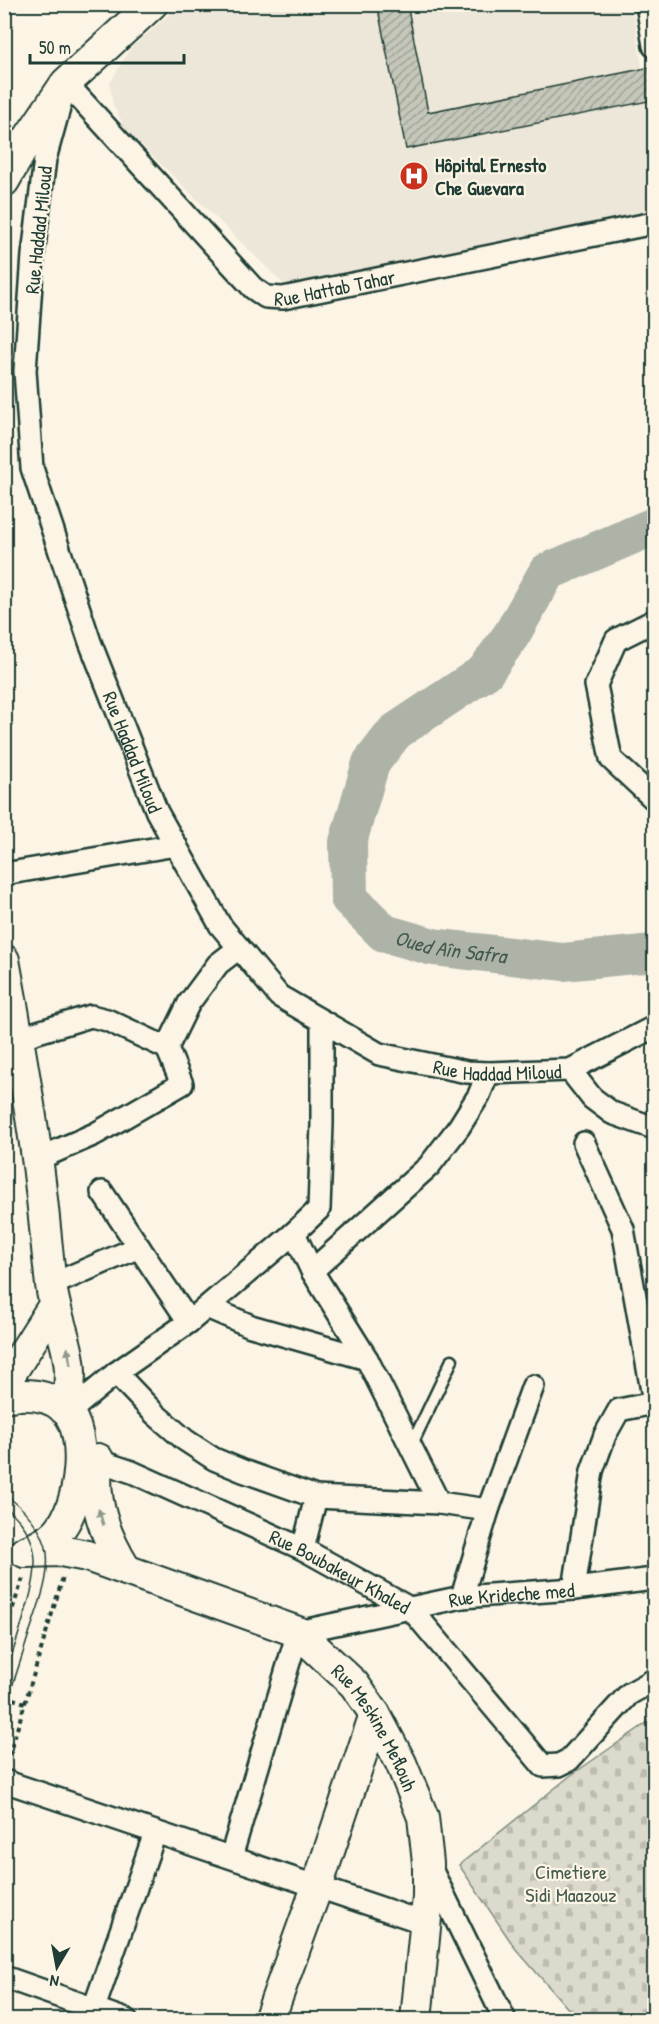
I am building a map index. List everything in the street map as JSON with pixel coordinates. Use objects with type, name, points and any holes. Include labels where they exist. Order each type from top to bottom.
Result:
[{"type":"main road","points":[[4,181],[28,139],[66,83],[152,4]]},
{"type":"main road","points":[[4,960],[38,1159],[53,1295],[71,1371],[66,1411]]},
{"type":"main road","points":[[4,1383],[53,1295]]},
{"type":"main road","points":[[4,1397],[29,1395],[41,1397],[66,1411],[89,1457],[97,1501],[111,1543],[126,1570]]},
{"type":"main road","points":[[20,1561],[45,1544],[68,1518],[79,1479],[89,1457]]},
{"type":"main road","name":"Rue Meskine Meflouh","points":[[75,1495],[87,1538],[98,1550],[126,1570]]},
{"type":"main road","name":"Rue Meskine Meflouh","points":[[20,1561],[62,1551],[75,1553],[298,1632],[354,1684],[375,1714],[401,1763],[423,1817],[428,1863],[428,1897],[416,2019]]},
{"type":"main road","points":[[269,2019],[317,1887],[375,1714]]},
{"type":"street","points":[[647,4],[654,46]]},
{"type":"street","name":"Rue Hattab Tahar","points":[[66,83],[253,288],[266,297],[283,298],[654,224]]},
{"type":"street","name":"Rue Haddad Miloud","points":[[66,83],[45,159],[33,255],[25,371],[32,468],[90,642],[157,812],[220,925],[279,996],[379,1054],[467,1072],[570,1070],[654,1027]]},
{"type":"street","points":[[654,621],[616,640],[596,685],[611,759],[654,799]]},
{"type":"street","points":[[4,874],[176,845]]},
{"type":"street","points":[[167,1048],[189,1004],[218,964],[239,948]]},
{"type":"street","points":[[18,1038],[91,1016],[107,1020],[167,1048],[182,1084],[95,1134],[38,1159]]},
{"type":"street","points":[[66,1411],[116,1372],[189,1322],[320,1209],[322,1021]]},
{"type":"street","points":[[570,1070],[592,1098],[612,1113],[654,1128]]},
{"type":"street","points":[[312,1271],[429,1166],[459,1127],[479,1095],[488,1073]]},
{"type":"street","points":[[574,1589],[592,1471],[605,1434],[619,1410],[654,1403],[623,1229],[584,1143]]},
{"type":"street","points":[[102,1192],[189,1322]]},
{"type":"street","points":[[294,1233],[312,1271],[367,1359],[439,1503]]},
{"type":"street","points":[[53,1295],[139,1247]]},
{"type":"street","points":[[207,1307],[251,1326],[367,1359]]},
{"type":"street","points":[[116,1372],[155,1414],[185,1440],[243,1472],[316,1497],[439,1503],[488,1510]]},
{"type":"street","points":[[462,1597],[488,1510],[533,1386]]},
{"type":"street","name":"Rue Boubakeur Khaled","points":[[89,1457],[132,1472],[303,1550],[411,1609],[543,1766],[560,1765],[569,1760],[630,1694],[654,1680]]},
{"type":"street","points":[[303,1550],[316,1497]]},
{"type":"street","name":"Rue Krideche med","points":[[298,1632],[462,1597],[574,1589],[654,1579]]},
{"type":"street","points":[[231,1857],[298,1632]]},
{"type":"street","points":[[4,1781],[425,1923]]},
{"type":"street","points":[[94,2008],[155,1833]]},
{"type":"street","points":[[428,1863],[505,2019]]},
{"type":"street","points":[[4,1977],[126,2019]]},
{"type":"lane","points":[[411,1446],[452,1360]]},
{"type":"path","points":[[4,1770],[62,1580],[75,1553]]},
{"type":"path","points":[[4,1634],[23,1578],[20,1561]]},
{"type":"path","points":[[54,1578],[62,1580]]},
{"type":"path","points":[[4,1696],[25,1703]]},
{"type":"shaded area","name":"Hôpital Ernesto Che Guevara","points":[[180,5],[632,5],[654,141],[654,211],[288,288],[126,130],[113,105],[110,83],[130,49]]},
{"type":"green space","name":"Cimetiere Sidi Maazouz","points":[[654,1718],[654,2019],[577,2019],[515,1948],[459,1865],[570,1776]]},
{"type":"building","points":[[377,4],[407,4],[428,112],[652,67],[654,100],[406,149]]},
{"type":"waterway","name":"Oued Aîn Safra","points":[[654,526],[547,572],[512,634],[485,672],[395,732],[371,763],[348,842],[349,898],[384,933],[433,947],[563,962],[654,953]]},
{"type":"tram line","points":[[4,1494],[32,1519],[42,1535],[47,1553],[47,1574],[42,1594],[4,1710]]},
{"type":"tram line","points":[[4,1506],[27,1531],[35,1558],[28,1604],[4,1678]]},
{"type":"place","name":"Hôpital Ernesto Che Guevara","points":[[414,176]]}]
